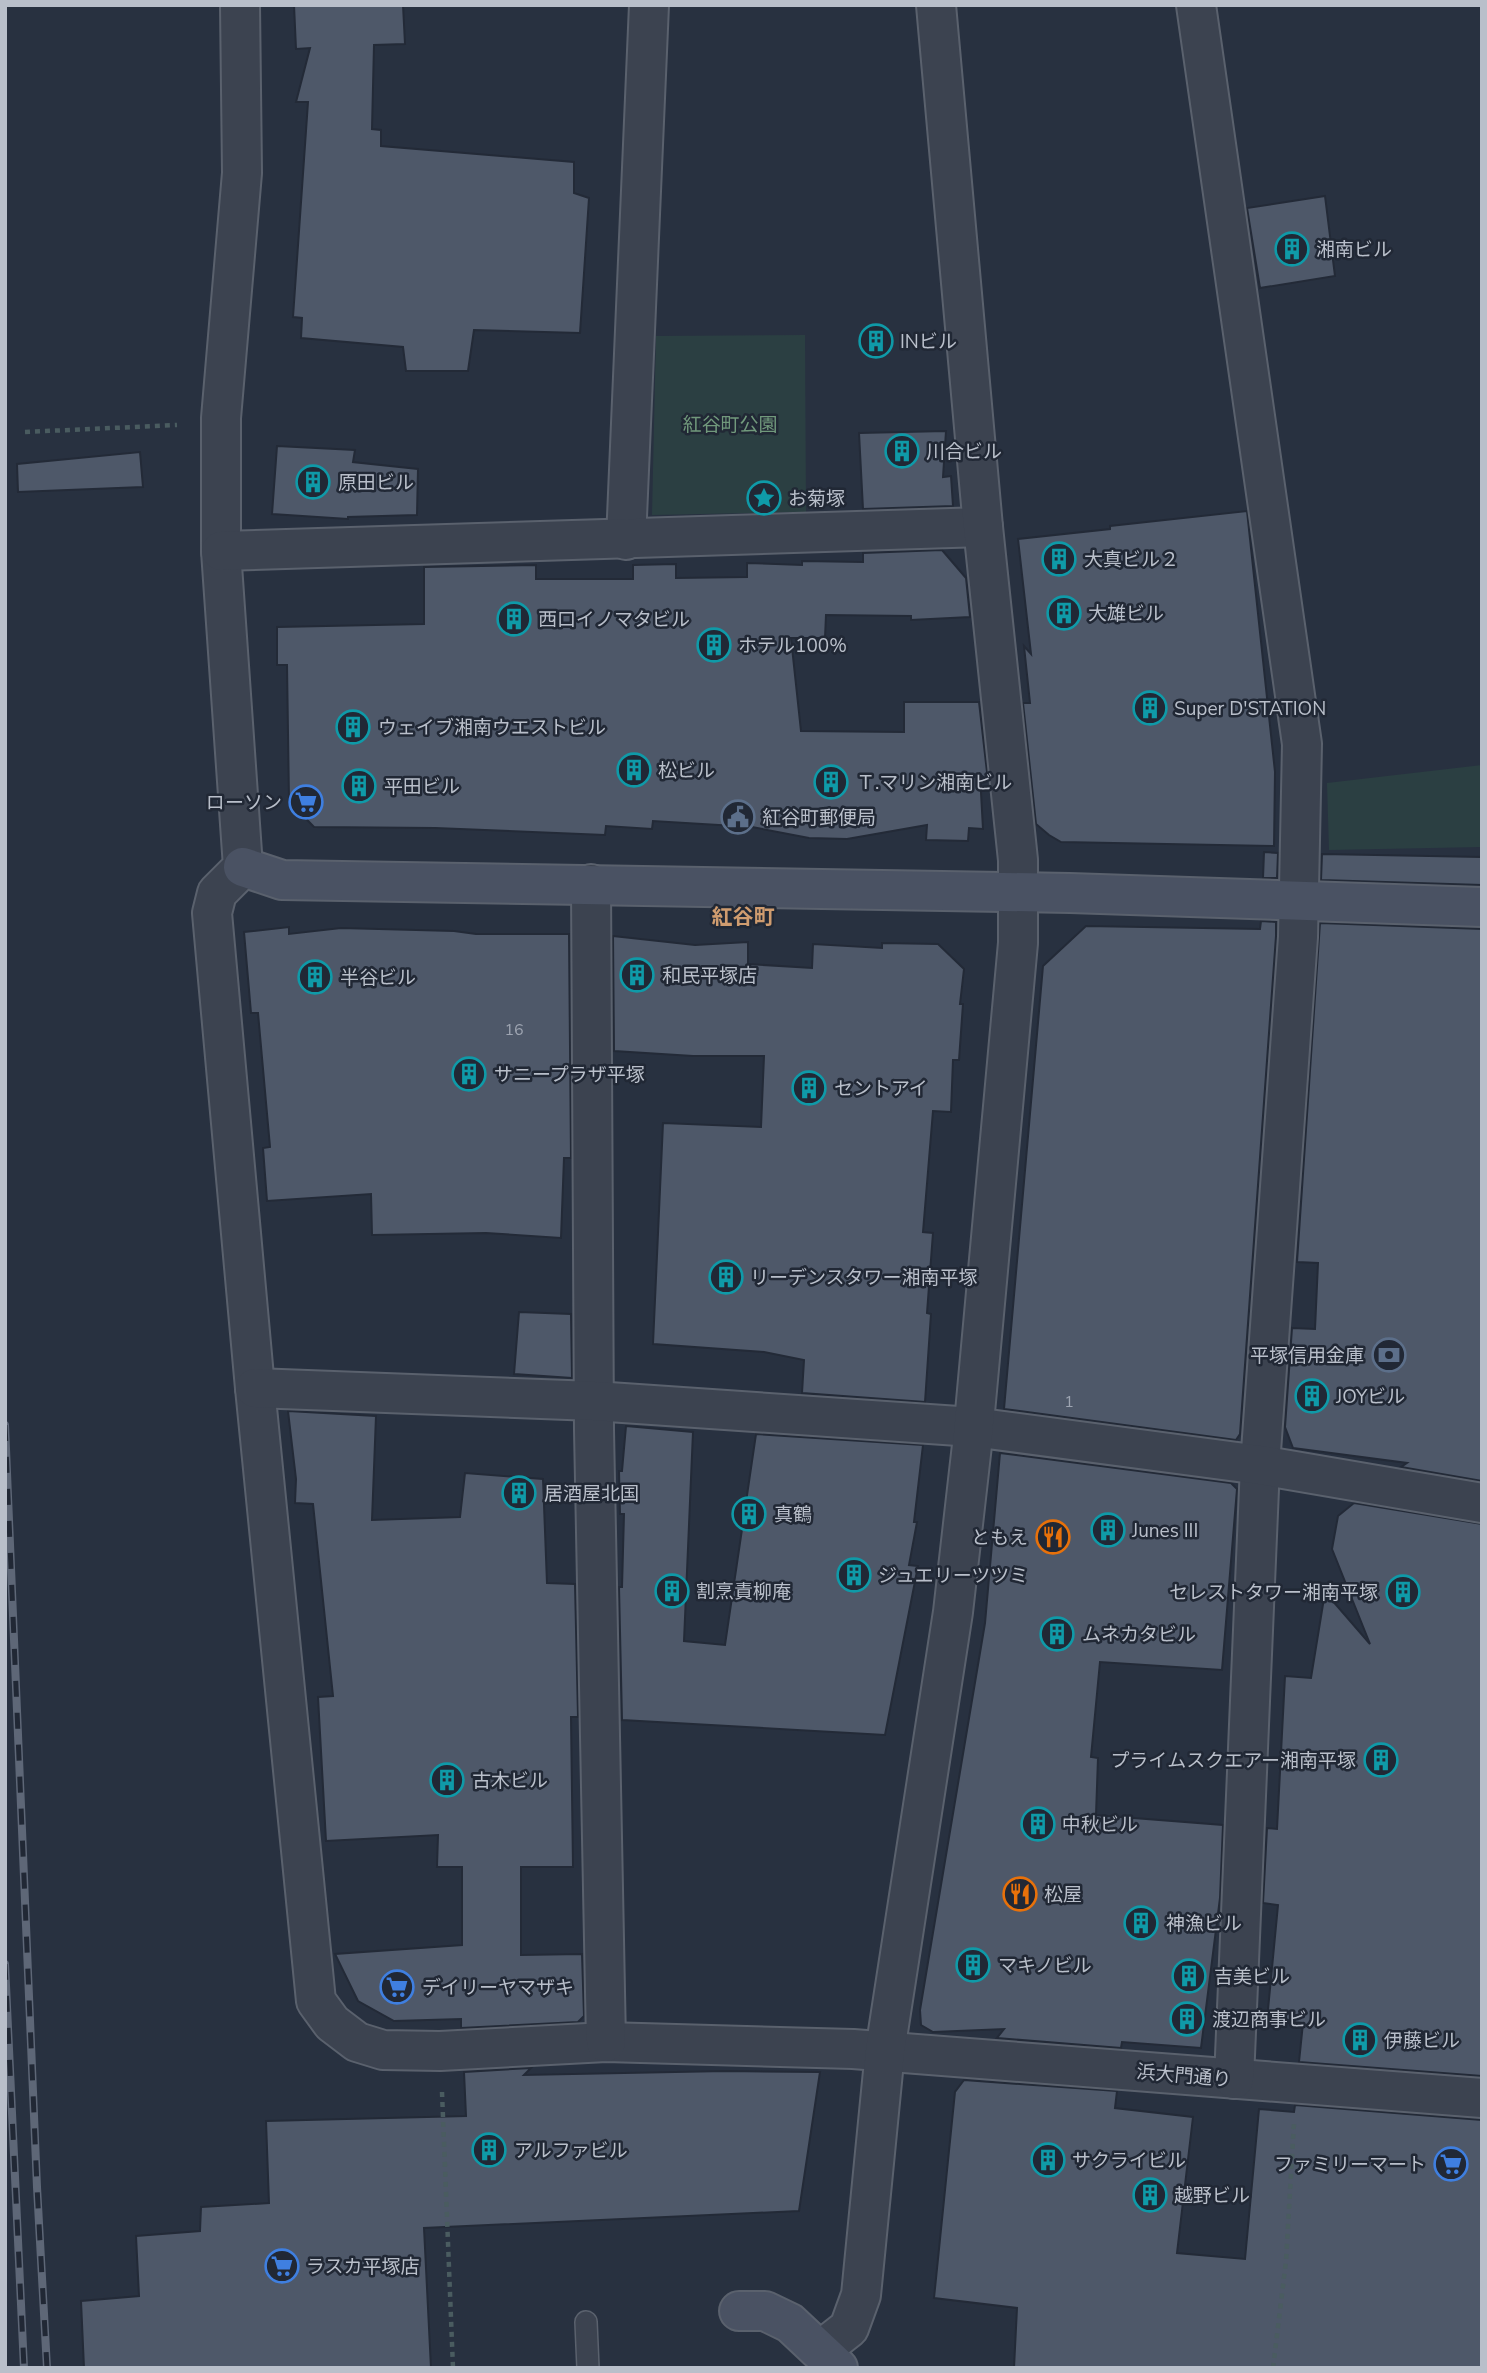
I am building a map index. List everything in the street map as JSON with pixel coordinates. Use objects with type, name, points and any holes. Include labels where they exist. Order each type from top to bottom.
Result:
[{"type":"street","points":[[240,5],[242,173],[221,418],[221,551],[243,867],[282,880],[1299,899],[1482,906]]},
{"type":"street","points":[[626,540],[649,5]]},
{"type":"street","points":[[739,2311],[765,2311],[790,2323],[829,2359],[849,2329],[860,2295],[885,2050],[953,1612],[1018,943],[1018,860],[983,527],[936,5]]},
{"type":"street","points":[[1196,5],[1302,744],[1299,899],[1260,1465],[1234,2078]]},
{"type":"street","points":[[221,551],[983,527]]},
{"type":"street","name":"浜大門通り","points":[[243,867],[217,893],[212,913],[255,1388],[316,2001],[332,2023],[358,2042],[383,2050],[440,2051],[606,2042],[885,2050],[1482,2098]]},
{"type":"street","points":[[591,884],[594,1401],[606,2042]]},
{"type":"street","points":[[255,1388],[594,1401],[973,1427],[1260,1465],[1482,1503]]},
{"type":"lane","points":[[586,2322],[588,2368]]},
{"type":"path","points":[[25,432],[177,425]]},
{"type":"path","points":[[440,2051],[453,2368]]},
{"type":"path","points":[[1273,2368],[1286,2261],[1297,2084]]},
{"type":"green space","name":"紅谷町公園","points":[[805,335],[806,512],[652,515],[656,336]]},
{"type":"green space","points":[[1482,765],[1482,847],[1329,850],[1327,783]]},
{"type":"building","points":[[294,5],[403,5],[405,44],[374,45],[372,129],[381,130],[381,146],[574,162],[574,193],[589,198],[580,333],[474,330],[468,371],[406,371],[403,347],[301,338],[302,318],[293,317],[308,102],[296,102],[310,48],[296,49]]},
{"type":"building","name":"湘南ビル","points":[[1325,196],[1335,276],[1260,288],[1247,208]]},
{"type":"building","points":[[946,431],[943,477],[951,476],[953,506],[863,509],[859,433]]},
{"type":"building","name":"原田ビル","points":[[277,446],[355,450],[353,462],[418,469],[417,515],[348,519],[272,514]]},
{"type":"building","points":[[140,452],[143,487],[18,492],[17,464]]},
{"type":"building","name":"Super D'STATION","points":[[1247,511],[1275,772],[1274,846],[1061,842],[1049,835],[1036,824],[1023,703],[1030,703],[1024,646],[1031,654],[1018,539]]},
{"type":"building","points":[[942,550],[966,578],[970,617],[911,620],[911,616],[826,615],[825,638],[791,638],[801,731],[904,732],[904,702],[979,702],[988,781],[980,774],[983,829],[969,828],[968,841],[926,840],[927,825],[847,839],[809,838],[752,827],[653,821],[652,829],[606,826],[605,835],[435,828],[314,827],[289,801],[287,665],[277,665],[277,627],[424,624],[424,567],[536,565],[536,579],[633,579],[633,565],[676,564],[676,578],[747,577],[747,563],[802,565],[802,561],[863,562],[863,553]]},
{"type":"building","points":[[1264,852],[1278,853],[1277,878],[1263,878]]},
{"type":"building","points":[[1322,854],[1482,857],[1482,885],[1321,880]]},
{"type":"building","points":[[1261,921],[1276,922],[1276,936],[1240,1434],[1236,1440],[1004,1409],[1043,966],[1086,926],[1260,929]]},
{"type":"building","points":[[1320,923],[1482,929],[1482,1481],[1401,1467],[1407,1463],[1293,1448],[1285,1427],[1292,1328],[1315,1329],[1318,1263],[1297,1262]]},
{"type":"building","name":"サニープラザ平塚","points":[[289,927],[289,934],[341,928],[476,934],[569,934],[571,1158],[564,1158],[561,1238],[486,1233],[372,1235],[371,1194],[267,1201],[263,1148],[270,1147],[258,1013],[251,1013],[244,932]]},
{"type":"building","points":[[613,936],[695,945],[748,942],[748,964],[812,968],[813,944],[882,948],[882,943],[938,944],[964,969],[959,1060],[953,1060],[951,1112],[933,1111],[923,1232],[933,1233],[927,1313],[931,1314],[925,1402],[802,1393],[804,1360],[764,1352],[653,1344],[663,1123],[761,1127],[764,1056],[693,1056],[614,1051]]},
{"type":"building","points":[[519,1312],[571,1314],[572,1378],[514,1374]]},
{"type":"building","points":[[288,1411],[376,1416],[372,1520],[460,1517],[465,1473],[543,1479],[547,1583],[575,1584],[578,1717],[571,1717],[573,1867],[521,1867],[521,1955],[582,1954],[584,2016],[578,2022],[461,2028],[461,2019],[394,2021],[358,2001],[335,1954],[462,1945],[462,1867],[437,1867],[438,1835],[326,1841],[318,1697],[333,1696],[313,1504],[295,1503],[296,1479]]},
{"type":"building","points":[[626,1426],[693,1432],[684,1641],[725,1645],[756,1434],[923,1445],[914,1522],[917,1522],[909,1565],[918,1566],[885,1735],[622,1720],[619,1587],[622,1587],[624,1514],[620,1514],[619,1471],[622,1471]]},
{"type":"building","points":[[1000,1453],[1231,1483],[1237,1489],[1222,1670],[1100,1662],[1091,1757],[1098,1758],[1096,1815],[1223,1825],[1220,1898],[1201,2048],[1122,2042],[1121,2048],[997,2038],[1004,2029],[933,2032],[921,2025],[920,2010],[985,1623]]},
{"type":"building","points":[[1354,1503],[1482,1524],[1482,2076],[1299,2062],[1303,2023],[1267,2020],[1278,1905],[1263,1903],[1267,1828],[1277,1829],[1285,1676],[1311,1678],[1325,1592],[1370,1644],[1332,1549],[1338,1516]]},
{"type":"building","points":[[531,2068],[524,2075],[820,2072],[799,2211],[424,2228],[431,2368],[84,2368],[81,2301],[139,2296],[136,2236],[200,2231],[201,2207],[269,2203],[266,2121],[466,2116],[464,2072]]},
{"type":"building","points":[[964,2080],[1117,2091],[1115,2108],[1193,2117],[1177,2253],[1245,2259],[1259,2109],[1294,2112],[1295,2105],[1482,2120],[1482,2368],[1014,2368],[1017,2308],[934,2298],[955,2092]]},
{"type":"railway","points":[[5,1425],[47,2368]]},
{"type":"railway","points":[[5,1964],[24,2368]]},
{"type":"place","name":"湘南ビル","points":[[1292,249]]},
{"type":"place","name":"INビル","points":[[876,341]]},
{"type":"place","name":"川合ビル","points":[[902,451]]},
{"type":"place","name":"原田ビル","points":[[313,482]]},
{"type":"place","name":"お菊塚","points":[[764,498]]},
{"type":"place","name":"大真ビル２","points":[[1059,559]]},
{"type":"place","name":"大雄ビル","points":[[1064,613]]},
{"type":"place","name":"西口イノマタビル","points":[[514,619]]},
{"type":"place","name":"ホテル100%","points":[[714,645]]},
{"type":"place","name":"Super D'STATION","points":[[1150,708]]},
{"type":"place","name":"ウェイブ湘南ウエストビル","points":[[353,727]]},
{"type":"place","name":"松ビル","points":[[634,770]]},
{"type":"place","name":"Ｔ.マリン湘南ビル","points":[[831,782]]},
{"type":"place","name":"平田ビル","points":[[359,786]]},
{"type":"place","name":"ローソン","points":[[306,802]]},
{"type":"place","name":"紅谷町郵便局","points":[[738,817]]},
{"type":"place","name":"和民平塚店","points":[[637,975]]},
{"type":"place","name":"半谷ビル","points":[[315,977]]},
{"type":"place","name":"サニープラザ平塚","points":[[469,1074]]},
{"type":"place","name":"セントアイ","points":[[809,1088]]},
{"type":"place","name":"リーデンスタワー湘南平塚","points":[[726,1277]]},
{"type":"place","name":"平塚信用金庫","points":[[1389,1355]]},
{"type":"place","name":"JOYビル","points":[[1312,1396]]},
{"type":"place","name":"居酒屋北国","points":[[519,1493]]},
{"type":"place","name":"真鶴","points":[[749,1514]]},
{"type":"place","name":"Junes III","points":[[1108,1530]]},
{"type":"place","name":"ともえ","points":[[1053,1537]]},
{"type":"place","name":"ジュエリーツツミ","points":[[854,1575]]},
{"type":"place","name":"割烹責柳庵","points":[[672,1591]]},
{"type":"place","name":"セレストタワー湘南平塚","points":[[1403,1592]]},
{"type":"place","name":"ムネカタビル","points":[[1057,1634]]},
{"type":"place","name":"プライムスクエアー湘南平塚","points":[[1381,1760]]},
{"type":"place","name":"古木ビル","points":[[447,1780]]},
{"type":"place","name":"中秋ビル","points":[[1038,1824]]},
{"type":"place","name":"松屋","points":[[1020,1894]]},
{"type":"place","name":"神漁ビル","points":[[1141,1923]]},
{"type":"place","name":"マキノビル","points":[[973,1965]]},
{"type":"place","name":"吉美ビル","points":[[1189,1976]]},
{"type":"place","name":"デイリーヤマザキ","points":[[397,1987]]},
{"type":"place","name":"渡辺商事ビル","points":[[1187,2019]]},
{"type":"place","name":"伊藤ビル","points":[[1360,2040]]},
{"type":"place","name":"アルファビル","points":[[489,2150]]},
{"type":"place","name":"サクライビル","points":[[1048,2160]]},
{"type":"place","name":"ファミリーマート","points":[[1451,2164]]},
{"type":"place","name":"越野ビル","points":[[1150,2195]]},
{"type":"place","name":"ラスカ平塚店","points":[[282,2266]]},
{"type":"district","name":"紅谷町","points":[[743,917]]}]
